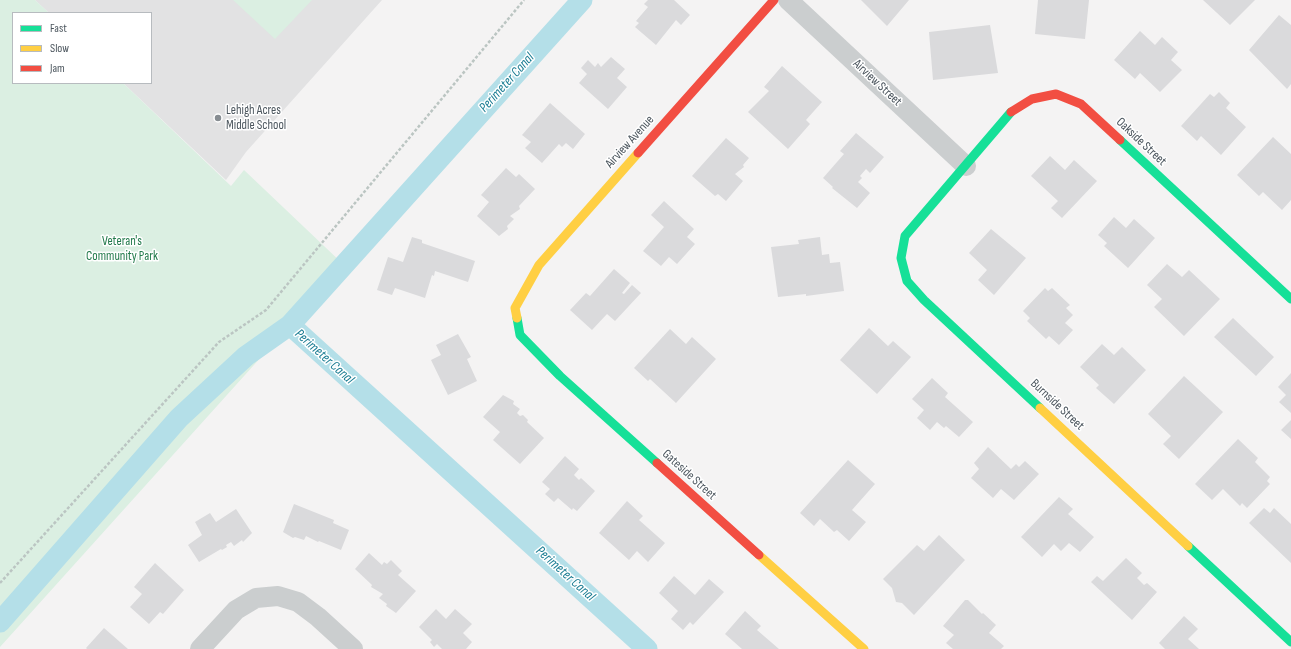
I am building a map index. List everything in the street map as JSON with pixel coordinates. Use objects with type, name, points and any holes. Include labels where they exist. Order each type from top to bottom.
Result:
[{"type":"street","name":"Airview Avenue","points":[[515,308],[539,265],[774,0]]},
{"type":"street","name":"Airview Street","points":[[788,0],[966,166]]},
{"type":"street","name":"Oakside Street","points":[[966,166],[1012,112],[1032,99],[1056,94],[1081,104],[1291,299]]},
{"type":"street","name":"Burnside Street","points":[[966,166],[905,236],[901,258],[907,281],[924,300],[1291,642]]},
{"type":"street","name":"Gateside Street","points":[[515,308],[520,335],[560,376],[864,649]]},
{"type":"street","points":[[200,649],[236,610],[256,598],[278,596],[298,602],[318,617],[353,649]]},
{"type":"path","points":[[0,583],[219,342],[266,310],[524,0]]},
{"type":"shaded area","name":"Lehigh Acres Middle School","points":[[35,0],[382,0],[246,152],[226,180],[124,84],[152,84],[152,12],[48,12]]},
{"type":"green space","name":"Veteran's Community Park","points":[[0,0],[35,0],[48,12],[12,12],[12,84],[124,84],[231,186],[244,170],[344,265],[0,647]]},
{"type":"green space","points":[[233,0],[312,0],[275,39]]},
{"type":"building","points":[[648,0],[674,0],[690,15],[681,25],[676,20],[656,45],[635,27],[639,23],[636,21],[648,7],[644,4]]},
{"type":"building","points":[[861,0],[909,0],[887,26]]},
{"type":"building","points":[[1038,0],[1089,0],[1085,39],[1035,34]]},
{"type":"building","points":[[1203,0],[1255,0],[1230,25]]},
{"type":"building","points":[[1279,15],[1291,25],[1291,84],[1287,89],[1249,50]]},
{"type":"building","points":[[990,25],[998,73],[933,80],[929,32]]},
{"type":"building","points":[[1140,31],[1155,45],[1162,37],[1178,52],[1171,60],[1182,70],[1160,92],[1140,73],[1135,79],[1114,60]]},
{"type":"building","points":[[611,57],[625,69],[617,78],[627,87],[608,109],[579,83],[587,74],[581,68],[588,60],[595,67],[598,63],[601,67]]},
{"type":"building","points":[[782,66],[822,102],[806,120],[810,124],[788,149],[748,112],[769,91],[764,87]]},
{"type":"building","points":[[1219,92],[1230,103],[1226,108],[1246,127],[1221,155],[1201,136],[1197,141],[1181,126],[1210,94],[1214,97]]},
{"type":"building","points":[[550,103],[585,134],[573,149],[566,143],[562,147],[559,144],[542,163],[525,148],[531,142],[522,135]]},
{"type":"building","points":[[856,133],[884,157],[870,173],[866,169],[860,176],[862,178],[858,182],[870,193],[857,208],[832,188],[833,187],[823,178],[844,154],[840,151]]},
{"type":"building","points":[[1273,137],[1291,154],[1291,200],[1282,210],[1263,192],[1259,196],[1237,175]]},
{"type":"building","points":[[726,138],[749,158],[743,165],[744,167],[735,174],[743,181],[726,201],[718,194],[715,196],[692,176]]},
{"type":"building","points":[[1050,156],[1065,170],[1074,160],[1097,181],[1062,218],[1051,208],[1058,201],[1031,176]]},
{"type":"building","points":[[506,168],[516,177],[519,174],[535,189],[519,206],[520,209],[510,216],[514,219],[507,226],[508,229],[499,236],[477,216],[489,202],[481,195]]},
{"type":"building","points":[[664,201],[694,229],[687,237],[695,244],[677,264],[669,257],[661,266],[643,251],[664,227],[651,215]]},
{"type":"building","points":[[1114,217],[1126,228],[1134,219],[1155,238],[1128,268],[1104,246],[1107,243],[1098,235]]},
{"type":"building","points":[[991,229],[1026,258],[994,295],[978,280],[987,270],[969,253]]},
{"type":"building","points":[[412,237],[422,240],[422,243],[475,261],[468,282],[435,271],[434,276],[432,275],[425,298],[395,288],[392,295],[377,290],[388,257],[403,262]]},
{"type":"building","points":[[820,237],[822,255],[829,254],[830,263],[840,262],[844,291],[806,296],[806,294],[778,297],[771,247],[799,244],[798,240]]},
{"type":"building","points":[[1167,264],[1182,277],[1189,270],[1220,299],[1184,336],[1154,307],[1162,299],[1147,285]]},
{"type":"building","points":[[614,269],[630,283],[622,293],[624,294],[632,285],[641,293],[615,321],[607,314],[592,330],[570,310],[586,293],[590,296]]},
{"type":"building","points":[[1045,288],[1048,291],[1052,288],[1070,305],[1066,308],[1073,315],[1065,323],[1073,330],[1059,345],[1049,336],[1046,339],[1027,321],[1030,318],[1023,311]]},
{"type":"building","points":[[1233,318],[1274,357],[1256,376],[1214,337]]},
{"type":"building","points":[[869,328],[888,346],[893,341],[911,357],[877,394],[840,360]]},
{"type":"building","points":[[670,329],[686,344],[692,337],[716,359],[676,403],[650,379],[648,381],[634,368]]},
{"type":"building","points":[[458,334],[471,357],[467,359],[477,381],[448,395],[431,360],[441,355],[436,345]]},
{"type":"building","points":[[1102,344],[1114,355],[1122,347],[1146,370],[1114,404],[1096,388],[1099,385],[1080,367]]},
{"type":"building","points":[[1291,373],[1291,413],[1279,402],[1286,395],[1278,387]]},
{"type":"building","points":[[1184,376],[1223,412],[1179,459],[1163,444],[1171,436],[1148,414]]},
{"type":"building","points":[[932,378],[948,393],[945,397],[973,422],[959,437],[946,426],[944,428],[937,422],[930,430],[917,418],[924,410],[912,399]]},
{"type":"building","points":[[503,395],[514,401],[513,404],[520,409],[517,413],[520,416],[523,415],[528,420],[527,422],[544,438],[520,464],[493,440],[500,432],[483,417]]},
{"type":"building","points":[[1291,420],[1291,439],[1281,430]]},
{"type":"building","points":[[1238,439],[1258,458],[1255,462],[1270,477],[1267,481],[1270,484],[1247,508],[1242,503],[1240,506],[1223,489],[1212,500],[1195,484]]},
{"type":"building","points":[[988,447],[1011,469],[1016,464],[1019,467],[1025,461],[1039,474],[1014,500],[1001,489],[993,498],[971,478],[979,469],[974,463]]},
{"type":"building","points":[[565,456],[579,469],[574,475],[579,480],[581,478],[595,491],[577,511],[573,508],[572,510],[558,498],[554,502],[545,494],[550,489],[542,482]]},
{"type":"building","points":[[848,460],[875,484],[852,510],[866,522],[849,541],[837,530],[834,532],[820,519],[814,526],[800,513]]},
{"type":"building","points":[[1059,497],[1073,509],[1068,514],[1094,537],[1080,552],[1069,543],[1061,551],[1054,544],[1042,557],[1021,537]]},
{"type":"building","points":[[627,501],[643,516],[639,520],[665,543],[648,562],[637,551],[629,560],[599,533]]},
{"type":"building","points":[[294,504],[334,520],[333,523],[349,530],[341,550],[306,536],[304,540],[295,537],[293,538],[283,532]]},
{"type":"building","points":[[1264,508],[1270,513],[1274,508],[1291,524],[1291,563],[1249,523]]},
{"type":"building","points":[[236,509],[252,533],[243,542],[242,540],[234,546],[231,542],[226,545],[227,547],[199,562],[188,545],[202,535],[195,522],[210,513],[216,522]]},
{"type":"building","points":[[939,535],[965,560],[914,615],[902,603],[896,602],[892,588],[883,579],[917,545],[924,551]]},
{"type":"building","points":[[369,553],[382,565],[384,562],[387,564],[391,560],[402,571],[398,575],[416,591],[396,613],[386,606],[387,604],[379,598],[383,594],[371,587],[372,585],[355,569]]},
{"type":"building","points":[[1126,558],[1142,573],[1137,578],[1144,585],[1147,583],[1157,592],[1132,620],[1091,582],[1097,576],[1103,581]]},
{"type":"building","points":[[155,563],[184,590],[163,614],[160,612],[149,624],[130,607],[142,594],[134,587]]},
{"type":"building","points":[[674,576],[695,595],[709,579],[724,592],[693,625],[690,622],[683,630],[671,619],[678,611],[659,593]]},
{"type":"building","points":[[965,600],[968,600],[996,625],[989,633],[1004,646],[1001,649],[953,649],[946,643],[954,635],[943,626]]},
{"type":"building","points":[[436,609],[446,619],[455,609],[472,624],[463,633],[472,642],[466,649],[442,649],[437,644],[434,647],[430,642],[432,640],[419,627]]},
{"type":"building","points":[[745,611],[761,626],[757,630],[779,649],[742,649],[725,634]]},
{"type":"building","points":[[1184,616],[1198,629],[1188,639],[1199,649],[1165,649],[1159,643]]},
{"type":"building","points":[[104,628],[128,649],[87,649],[86,648]]},
{"type":"waterway","name":"Perimeter Canal","points":[[582,0],[290,325],[647,649]]},
{"type":"waterway","points":[[0,622],[179,418],[246,356],[290,325]]},
{"type":"traffic: fast","points":[[1011,112],[905,236],[901,258],[907,281],[924,300],[1040,408]]},
{"type":"traffic: fast","points":[[1120,140],[1291,299]]},
{"type":"traffic: fast","points":[[517,318],[520,335],[560,376],[657,463]]},
{"type":"traffic: fast","points":[[1188,546],[1291,642]]},
{"type":"traffic: slow","points":[[517,318],[515,308],[539,265],[638,153]]},
{"type":"traffic: slow","points":[[1040,408],[1188,546]]},
{"type":"traffic: slow","points":[[759,555],[864,649]]},
{"type":"traffic: jam","points":[[638,153],[774,0]]},
{"type":"traffic: jam","points":[[1011,112],[1032,99],[1056,94],[1081,104],[1120,140]]},
{"type":"traffic: jam","points":[[657,463],[759,555]]},
{"type":"place","name":"Lehigh Acres Middle School","points":[[218,118]]}]
